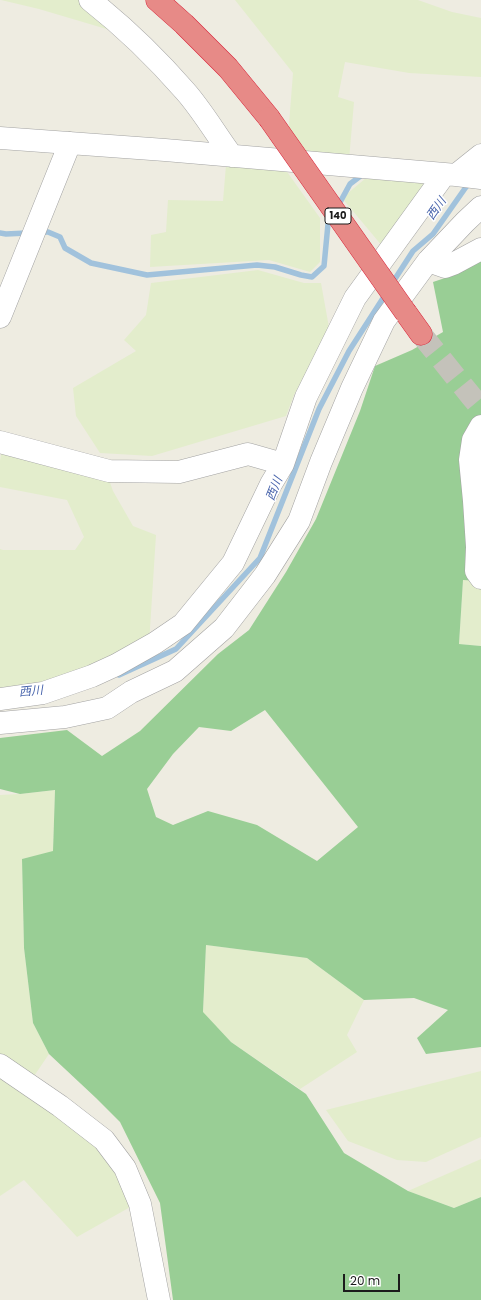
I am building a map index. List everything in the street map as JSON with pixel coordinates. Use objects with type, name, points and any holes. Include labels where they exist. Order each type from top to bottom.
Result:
[{"type":"highway","name":"140","points":[[157,0],[184,24],[228,68],[269,118],[421,334]]},
{"type":"street","points":[[90,0],[107,13],[155,59],[186,92],[232,156]]},
{"type":"street","points":[[0,138],[232,156],[481,178]]},
{"type":"street","points":[[0,317],[70,143]]},
{"type":"street","points":[[0,699],[43,693],[92,676],[156,644],[184,624],[233,562],[270,484],[283,464],[306,397],[355,298],[450,175],[481,155]]},
{"type":"street","points":[[0,723],[65,717],[107,708],[131,692],[175,671],[224,628],[265,575],[299,521],[321,462],[352,388],[384,321],[428,261],[464,222],[481,207]]},
{"type":"street","points":[[428,261],[445,267],[481,249]]},
{"type":"street","points":[[481,426],[473,440],[470,460],[474,508],[476,571],[481,578]]},
{"type":"street","points":[[0,442],[109,471],[179,472],[248,454],[283,464]]},
{"type":"street","points":[[92,676],[107,708]]},
{"type":"street","points":[[0,1065],[60,1106],[104,1140],[125,1168],[140,1204],[159,1300]]},
{"type":"green space","points":[[1,0],[80,0],[120,33],[39,9]]},
{"type":"green space","points":[[235,0],[418,0],[452,12],[481,18],[481,77],[409,73],[345,62],[338,97],[354,102],[349,160],[302,154],[288,137],[293,73]]},
{"type":"green space","points":[[226,165],[285,169],[320,218],[320,262],[310,272],[269,260],[150,267],[151,235],[166,232],[168,200],[223,201]]},
{"type":"green space","points":[[366,178],[427,183],[383,247],[342,198]]},
{"type":"green space","points":[[481,260],[481,581],[463,580],[459,644],[481,646],[481,1047],[426,1054],[417,1038],[448,1010],[414,998],[364,1000],[307,958],[206,945],[203,1012],[231,1042],[306,1094],[344,1153],[408,1191],[454,1208],[481,1197],[481,1300],[173,1300],[160,1203],[120,1122],[49,1054],[33,1023],[24,948],[22,859],[53,851],[55,790],[20,794],[0,789],[0,738],[67,730],[102,756],[140,731],[218,654],[249,630],[286,572],[316,519],[360,411],[375,366],[412,350],[443,332],[433,282],[451,276]],"holes":[[[265,710],[358,827],[317,861],[257,825],[208,811],[173,825],[156,817],[147,789],[173,754],[199,727],[231,731]]]},
{"type":"green space","points":[[258,270],[304,283],[321,283],[330,333],[294,395],[286,416],[152,456],[100,453],[76,416],[73,388],[136,351],[124,340],[146,315],[151,283]]},
{"type":"green space","points":[[2,448],[108,477],[113,491],[133,526],[156,535],[149,644],[116,662],[0,694],[0,549],[75,550],[84,537],[67,500],[0,487],[0,461]]},
{"type":"green space","points":[[463,580],[473,580],[481,586],[481,646],[459,644]]},
{"type":"green space","points":[[55,790],[53,852],[22,859],[24,948],[33,1023],[49,1054],[30,1082],[0,1060],[0,795]]},
{"type":"green space","points":[[206,945],[307,958],[364,1000],[347,1035],[357,1052],[300,1089],[231,1042],[203,1013]]},
{"type":"green space","points":[[481,1071],[481,1137],[426,1162],[397,1160],[348,1141],[326,1110]]},
{"type":"green space","points":[[0,1072],[99,1144],[121,1174],[132,1206],[77,1237],[24,1180],[0,1196]]},
{"type":"green space","points":[[481,1159],[481,1197],[454,1208],[408,1191]]},
{"type":"waterway","points":[[338,206],[350,184],[363,174]]},
{"type":"waterway","name":"西川","points":[[391,285],[413,251],[433,234],[471,182]]},
{"type":"waterway","points":[[40,232],[48,232],[60,237],[65,248],[91,263],[147,275],[257,265],[275,267],[312,277],[324,266],[328,224],[332,217]]},
{"type":"waterway","points":[[0,233],[27,233]]},
{"type":"waterway","name":"西川","points":[[119,675],[176,649],[260,558],[319,409],[349,351],[387,292]]},
{"type":"tunnel","points":[[421,334],[481,408]]}]
